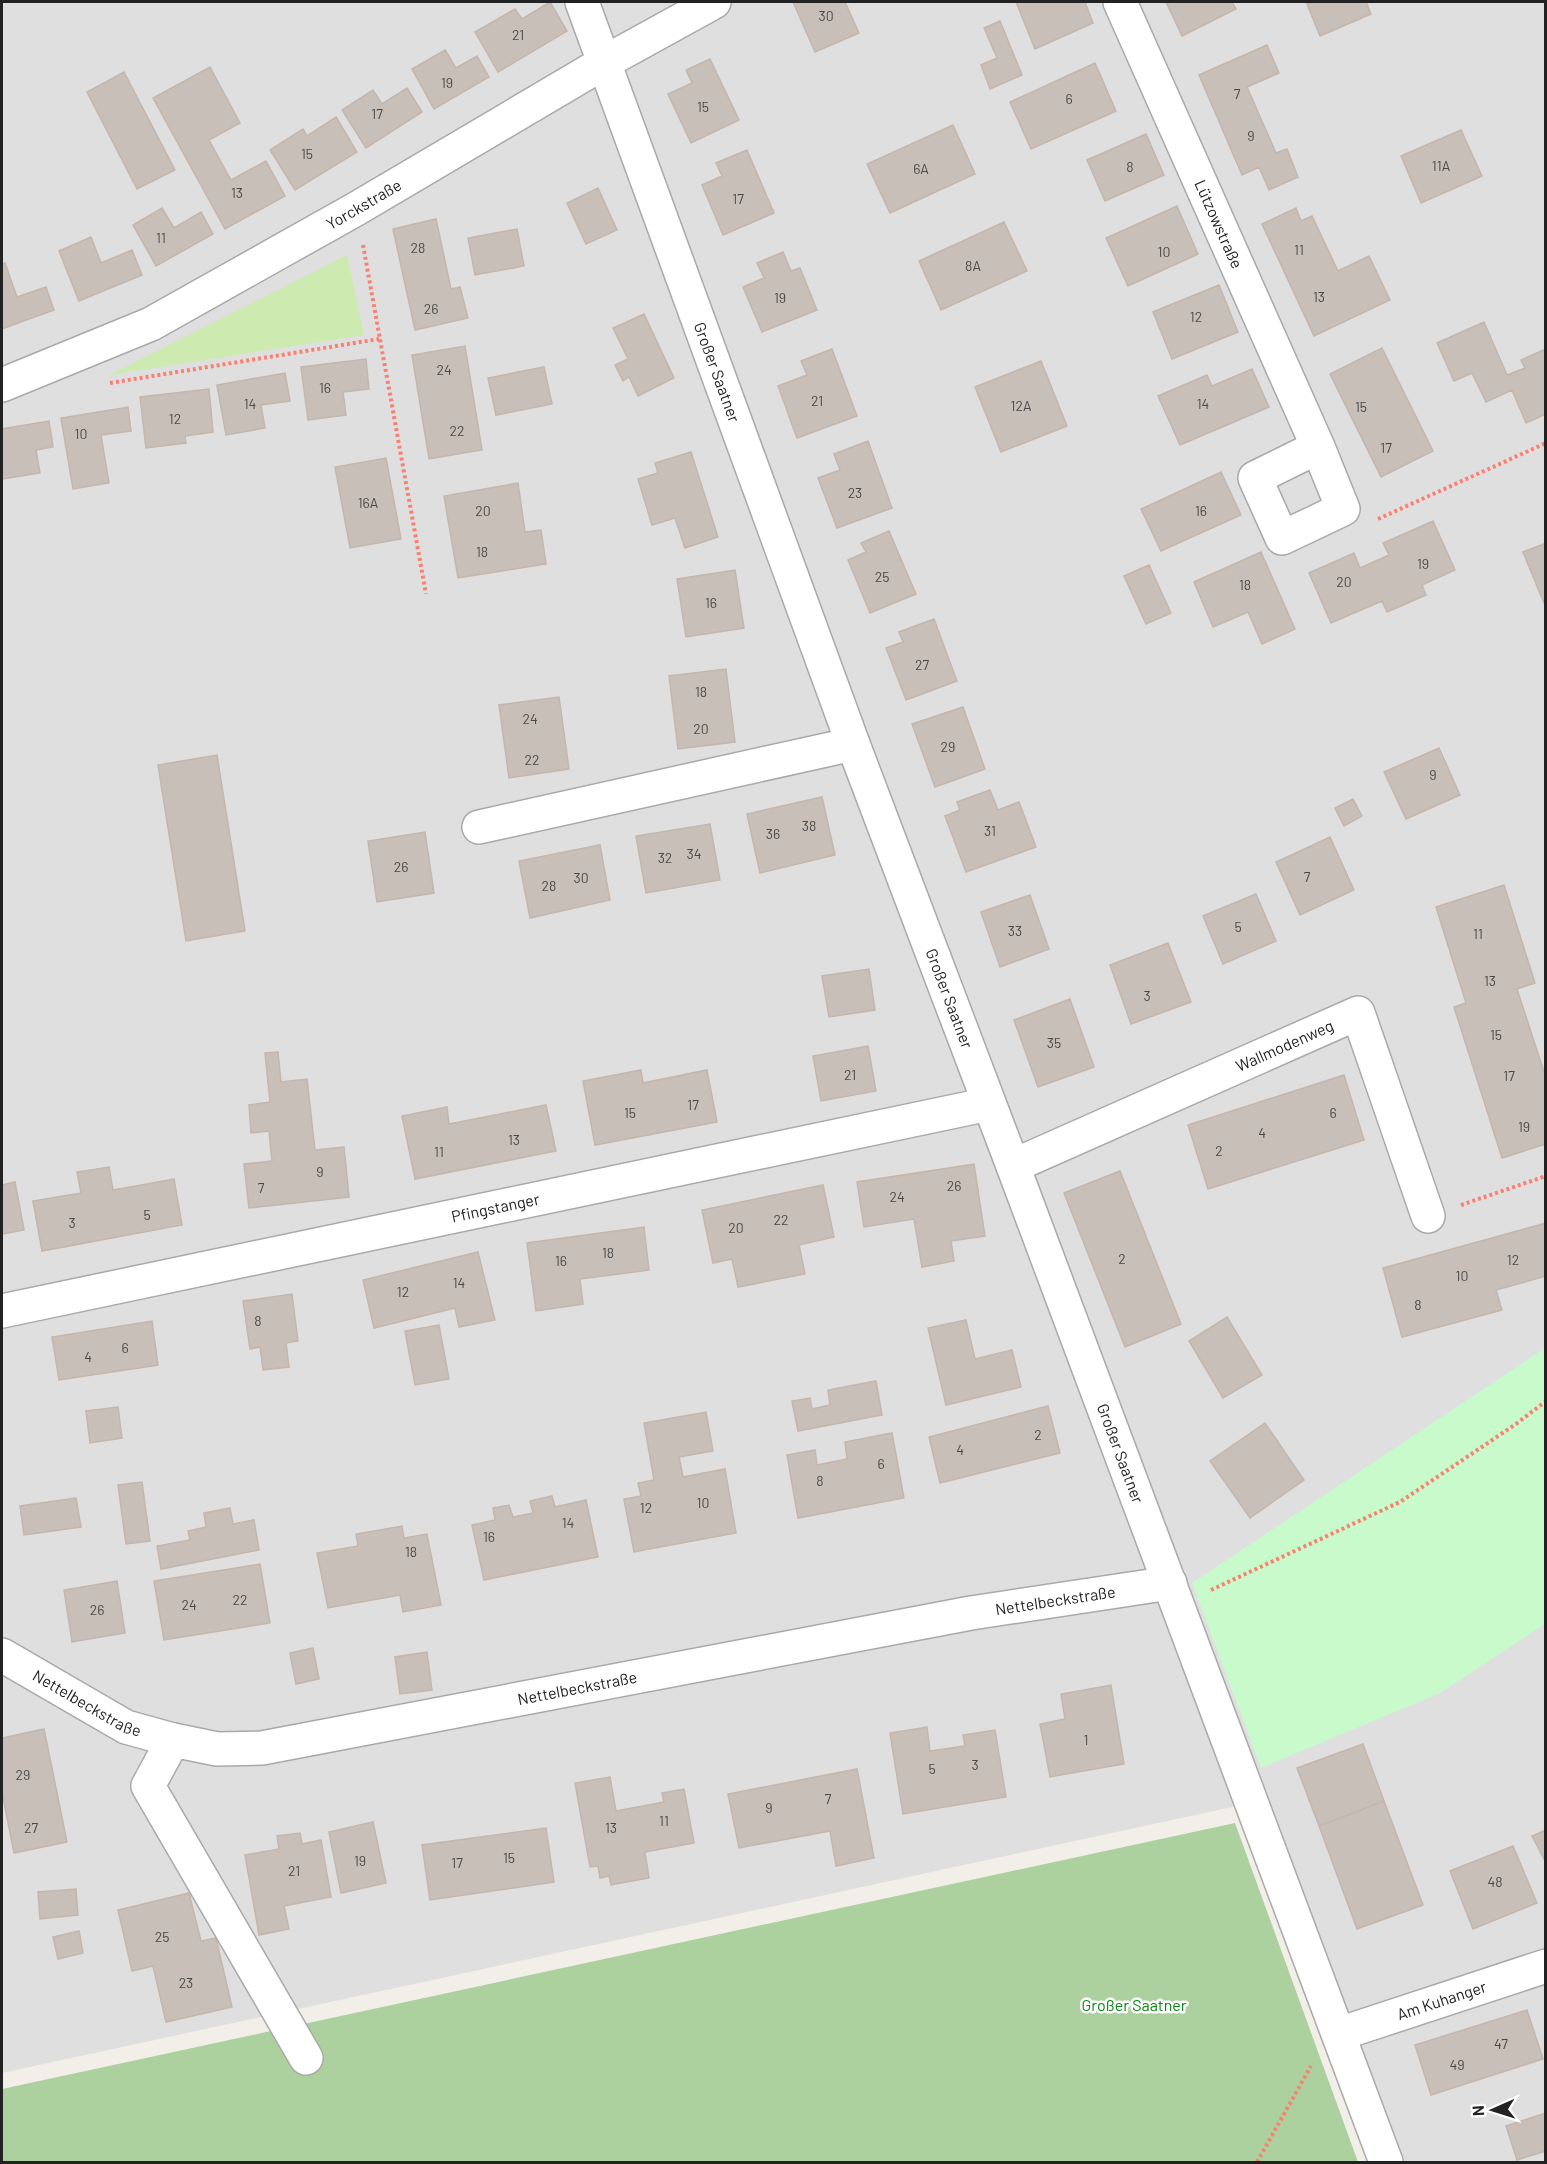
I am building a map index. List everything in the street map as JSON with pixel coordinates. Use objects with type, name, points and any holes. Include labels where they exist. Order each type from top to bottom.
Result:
[{"type":"street","name":"Großer Saatner","points":[[582,2],[853,744],[1386,2163]]},
{"type":"street","name":"Yorckstraße","points":[[2,385],[151,324],[356,209],[605,62],[714,2]]},
{"type":"street","name":"Lützowstraße","points":[[1120,2],[1318,447],[1343,509]]},
{"type":"street","points":[[1318,447],[1255,478],[1282,538],[1343,509]]},
{"type":"street","points":[[479,827],[853,744]]},
{"type":"street","name":"Wallmodenweg","points":[[1013,1166],[1358,1013],[1428,1216]]},
{"type":"street","name":"Pfingstanger","points":[[2,1311],[989,1104]]},
{"type":"street","name":"Nettelbeckstraße","points":[[2,1655],[126,1726],[173,1740],[217,1749],[262,1748],[971,1613],[1174,1594]]},
{"type":"street","points":[[173,1740],[148,1786],[306,2058]]},
{"type":"street","name":"Am Kuhanger","points":[[1339,2034],[1545,1966]]},
{"type":"path","points":[[356,209],[426,594]]},
{"type":"path","points":[[85,351],[91,386],[379,339]]},
{"type":"path","points":[[1343,509],[1368,523],[1545,443]]},
{"type":"path","points":[[1428,1216],[1545,1176]]},
{"type":"path","points":[[1174,1594],[1400,1502],[1516,1424],[1545,1401]]},
{"type":"path","points":[[1257,2163],[1312,2063],[1339,2034]]},
{"type":"shaded area","points":[[2,2],[1545,2],[1545,2162],[1404,2162],[1260,1801],[2,2073]]},
{"type":"green space","points":[[347,255],[364,335],[109,375]]},
{"type":"green space","points":[[1545,1348],[1545,1624],[1440,1693],[1261,1768],[1192,1583]]},
{"type":"green space","name":"Großer Saatner","points":[[1235,1823],[1358,2162],[2,2162],[2,2089]]},
{"type":"building","points":[[550,2],[567,31],[498,72],[475,32],[515,9],[522,19]]},
{"type":"building","points":[[793,2],[845,2],[859,33],[815,52]]},
{"type":"building","points":[[1016,2],[1085,2],[1093,23],[1035,49]]},
{"type":"building","points":[[1166,2],[1232,2],[1236,9],[1182,36]]},
{"type":"building","points":[[1312,2],[1366,2],[1371,14],[1320,36],[1307,4]]},
{"type":"building","points":[[1000,21],[1022,75],[990,89],[981,65],[997,58],[984,28]]},
{"type":"building","points":[[1267,45],[1279,73],[1247,87],[1276,153],[1287,149],[1298,177],[1269,190],[1259,167],[1242,175],[1199,75]]},
{"type":"building","points":[[445,50],[456,68],[477,56],[489,77],[434,109],[412,69]]},
{"type":"building","points":[[710,59],[739,120],[691,143],[668,94],[692,83],[686,70]]},
{"type":"building","points":[[1095,63],[1116,111],[1031,149],[1010,102]]},
{"type":"building","points":[[210,67],[240,123],[209,140],[231,180],[266,161],[285,196],[225,229],[153,98]]},
{"type":"building","points":[[124,72],[175,170],[137,189],[87,92]]},
{"type":"building","points":[[407,88],[422,112],[366,148],[342,110],[373,90],[382,104]]},
{"type":"building","points":[[336,117],[357,152],[295,190],[270,150],[303,129],[307,136]]},
{"type":"building","points":[[953,125],[975,174],[890,213],[867,164]]},
{"type":"building","points":[[1461,130],[1482,176],[1421,203],[1401,156]]},
{"type":"building","points":[[1146,134],[1164,175],[1105,201],[1087,160]]},
{"type":"building","points":[[747,150],[774,213],[723,235],[702,185],[722,176],[716,163]]},
{"type":"building","points":[[598,188],[617,230],[586,244],[567,203]]},
{"type":"building","points":[[1177,206],[1198,254],[1128,286],[1106,238]]},
{"type":"building","points":[[162,208],[174,228],[201,212],[213,234],[156,266],[133,225]]},
{"type":"building","points":[[1296,208],[1301,221],[1312,216],[1338,271],[1369,256],[1390,300],[1314,336],[1262,224]]},
{"type":"building","points":[[436,219],[451,289],[460,287],[468,318],[415,330],[393,229]]},
{"type":"building","points":[[1004,222],[1027,271],[941,310],[919,261]]},
{"type":"building","points":[[517,229],[524,266],[475,275],[468,238]]},
{"type":"building","points":[[91,237],[101,263],[132,250],[142,275],[79,301],[59,251]]},
{"type":"building","points":[[783,252],[791,271],[800,268],[817,310],[762,332],[743,287],[764,278],[757,263]]},
{"type":"building","points":[[5,263],[17,297],[46,287],[54,310],[2,329],[2,264]]},
{"type":"building","points":[[1219,285],[1238,332],[1172,359],[1153,312]]},
{"type":"building","points":[[644,314],[674,378],[638,396],[629,377],[623,381],[615,365],[628,359],[613,328]]},
{"type":"building","points":[[1484,322],[1507,375],[1525,368],[1521,360],[1546,349],[1546,414],[1526,423],[1512,390],[1486,402],[1472,373],[1454,381],[1437,343]]},
{"type":"building","points":[[465,346],[482,450],[429,459],[412,355]]},
{"type":"building","points":[[1382,348],[1433,451],[1381,477],[1330,374]]},
{"type":"building","points":[[832,349],[857,416],[797,438],[778,386],[807,375],[801,361]]},
{"type":"building","points":[[366,359],[369,389],[343,392],[346,415],[308,420],[301,367]]},
{"type":"building","points":[[1041,361],[1067,426],[1001,452],[975,387]]},
{"type":"building","points":[[544,367],[552,404],[496,415],[488,378]]},
{"type":"building","points":[[1252,369],[1269,407],[1180,445],[1158,396],[1207,375],[1212,386]]},
{"type":"building","points":[[285,373],[290,401],[261,405],[265,428],[226,435],[217,385]]},
{"type":"building","points":[[209,389],[213,432],[185,436],[186,443],[146,448],[140,397]]},
{"type":"building","points":[[128,407],[131,431],[101,435],[109,483],[73,489],[61,418]]},
{"type":"building","points":[[49,421],[53,447],[36,450],[40,473],[2,479],[2,429]]},
{"type":"building","points":[[868,441],[892,508],[837,528],[818,478],[840,470],[834,454]]},
{"type":"building","points":[[691,452],[718,537],[685,548],[675,518],[652,525],[638,479],[658,473],[655,463]]},
{"type":"building","points":[[386,458],[401,539],[350,548],[335,467]]},
{"type":"building","points":[[1221,472],[1241,515],[1161,551],[1141,509]]},
{"type":"building","points":[[518,483],[525,532],[541,530],[546,564],[458,578],[444,496]]},
{"type":"building","points":[[1433,521],[1455,570],[1422,585],[1426,595],[1387,612],[1382,601],[1331,623],[1309,573],[1354,553],[1360,568],[1389,555],[1383,543]]},
{"type":"building","points":[[889,531],[916,594],[870,613],[848,560],[866,552],[861,543]]},
{"type":"building","points":[[1546,543],[1546,608],[1523,552]]},
{"type":"building","points":[[1261,552],[1295,629],[1262,644],[1248,612],[1213,627],[1194,582]]},
{"type":"building","points":[[1149,565],[1171,613],[1146,624],[1124,576]]},
{"type":"building","points":[[735,570],[744,628],[686,637],[677,579]]},
{"type":"building","points":[[934,619],[957,681],[906,700],[886,648],[903,642],[899,632]]},
{"type":"building","points":[[726,669],[735,742],[678,749],[669,676]]},
{"type":"building","points":[[559,697],[569,769],[509,778],[499,705]]},
{"type":"building","points":[[963,707],[985,769],[935,787],[912,724]]},
{"type":"building","points":[[1439,748],[1460,795],[1406,819],[1384,772]]},
{"type":"building","points":[[217,755],[245,931],[186,941],[158,765]]},
{"type":"building","points":[[990,790],[998,810],[1019,802],[1036,847],[966,872],[945,816],[960,810],[957,802]]},
{"type":"building","points":[[822,797],[835,855],[760,873],[747,814]]},
{"type":"building","points":[[1353,799],[1362,816],[1344,826],[1335,808]]},
{"type":"building","points":[[710,824],[720,880],[646,893],[636,836]]},
{"type":"building","points":[[425,832],[434,893],[377,902],[368,841]]},
{"type":"building","points":[[1330,837],[1354,890],[1300,915],[1276,862]]},
{"type":"building","points":[[600,845],[610,900],[530,918],[519,861]]},
{"type":"building","points":[[1504,885],[1535,983],[1517,989],[1546,1078],[1546,1144],[1502,1158],[1454,1007],[1466,1003],[1436,907]]},
{"type":"building","points":[[1256,894],[1276,941],[1223,964],[1203,916]]},
{"type":"building","points":[[1030,895],[1049,949],[1000,967],[981,912]]},
{"type":"building","points":[[1168,943],[1191,1002],[1131,1024],[1110,965]]},
{"type":"building","points":[[869,969],[875,1010],[829,1017],[822,976]]},
{"type":"building","points":[[1070,999],[1094,1067],[1038,1087],[1014,1020]]},
{"type":"building","points":[[868,1046],[876,1091],[821,1101],[813,1056]]},
{"type":"building","points":[[278,1052],[281,1082],[307,1079],[315,1150],[344,1147],[349,1197],[249,1208],[244,1164],[272,1161],[269,1131],[251,1133],[249,1105],[270,1102],[265,1053]]},
{"type":"building","points":[[641,1070],[643,1083],[707,1070],[717,1122],[595,1145],[583,1081]]},
{"type":"building","points":[[1344,1075],[1364,1140],[1208,1189],[1188,1125]]},
{"type":"building","points":[[546,1105],[556,1151],[415,1179],[402,1116],[447,1107],[449,1124]]},
{"type":"building","points":[[974,1164],[985,1236],[951,1241],[954,1261],[922,1267],[914,1219],[864,1227],[857,1182]]},
{"type":"building","points":[[109,1167],[113,1190],[174,1179],[182,1225],[42,1251],[33,1201],[81,1193],[77,1172]]},
{"type":"building","points":[[1120,1171],[1181,1324],[1125,1347],[1064,1193]]},
{"type":"building","points":[[15,1182],[24,1230],[2,1234],[2,1185]]},
{"type":"building","points":[[823,1185],[834,1237],[799,1245],[805,1274],[738,1287],[732,1259],[713,1263],[702,1210]]},
{"type":"building","points":[[1546,1223],[1546,1276],[1496,1290],[1502,1310],[1402,1337],[1383,1268]]},
{"type":"building","points":[[644,1227],[649,1270],[580,1279],[583,1304],[536,1311],[527,1243]]},
{"type":"building","points":[[478,1252],[495,1320],[459,1327],[455,1308],[374,1328],[363,1280]]},
{"type":"building","points":[[292,1294],[298,1341],[286,1343],[289,1367],[263,1370],[260,1347],[250,1349],[243,1301]]},
{"type":"building","points":[[1227,1317],[1262,1375],[1223,1398],[1189,1341]]},
{"type":"building","points":[[966,1320],[975,1359],[1012,1350],[1021,1387],[946,1405],[928,1328]]},
{"type":"building","points":[[152,1321],[158,1365],[59,1380],[52,1337]]},
{"type":"building","points":[[439,1325],[449,1379],[415,1385],[405,1331]]},
{"type":"building","points":[[876,1381],[882,1415],[798,1431],[792,1401],[810,1398],[812,1409],[830,1405],[828,1390]]},
{"type":"building","points":[[1048,1406],[1060,1453],[940,1483],[929,1437]]},
{"type":"building","points":[[118,1407],[122,1438],[90,1443],[86,1411]]},
{"type":"building","points":[[706,1412],[713,1451],[679,1457],[683,1477],[725,1469],[736,1533],[634,1552],[624,1499],[641,1496],[638,1483],[654,1480],[644,1423]]},
{"type":"building","points":[[1265,1423],[1304,1480],[1250,1518],[1210,1461]]},
{"type":"building","points":[[892,1433],[904,1498],[798,1518],[787,1455],[815,1450],[817,1465],[847,1459],[845,1442]]},
{"type":"building","points":[[142,1482],[150,1541],[126,1544],[118,1485]]},
{"type":"building","points":[[552,1496],[555,1507],[586,1500],[598,1557],[484,1580],[472,1525],[495,1520],[493,1508],[509,1505],[513,1517],[533,1513],[530,1501]]},
{"type":"building","points":[[76,1498],[81,1527],[24,1535],[20,1506]]},
{"type":"building","points":[[230,1508],[233,1524],[254,1520],[259,1550],[161,1569],[157,1546],[190,1540],[188,1531],[206,1527],[204,1513]]},
{"type":"building","points":[[402,1526],[404,1538],[427,1534],[441,1605],[403,1612],[400,1595],[328,1608],[317,1553],[358,1546],[356,1534]]},
{"type":"building","points":[[260,1564],[270,1623],[164,1640],[154,1581]]},
{"type":"building","points":[[117,1581],[125,1633],[72,1642],[64,1590]]},
{"type":"building","points":[[313,1648],[319,1679],[296,1684],[290,1653]]},
{"type":"building","points":[[427,1652],[432,1690],[400,1694],[395,1657]]},
{"type":"building","points":[[1111,1685],[1124,1764],[1050,1777],[1040,1724],[1065,1719],[1061,1694]]},
{"type":"building","points":[[927,1727],[930,1751],[965,1746],[963,1735],[995,1730],[1006,1797],[903,1814],[890,1733]]},
{"type":"building","points":[[44,1729],[67,1842],[14,1853],[2,1792],[2,1738]]},
{"type":"building","points":[[1363,1744],[1384,1801],[1319,1826],[1297,1768]]},
{"type":"building","points":[[857,1769],[874,1858],[836,1866],[830,1831],[739,1848],[728,1794]]},
{"type":"building","points":[[610,1777],[616,1811],[664,1802],[662,1793],[684,1789],[694,1843],[645,1852],[649,1878],[611,1885],[609,1876],[600,1878],[598,1866],[590,1867],[575,1783]]},
{"type":"building","points":[[1384,1801],[1423,1905],[1357,1929],[1319,1826]]},
{"type":"building","points":[[373,1822],[386,1883],[341,1893],[329,1832]]},
{"type":"building","points":[[546,1828],[554,1882],[430,1900],[422,1845]]},
{"type":"building","points":[[1546,1830],[1546,1863],[1532,1836]]},
{"type":"building","points":[[300,1833],[302,1844],[321,1840],[331,1897],[284,1906],[289,1929],[259,1935],[245,1855],[279,1849],[277,1836]]},
{"type":"building","points":[[1513,1846],[1537,1903],[1473,1929],[1450,1871]]},
{"type":"building","points":[[76,1889],[78,1915],[40,1919],[38,1892]]},
{"type":"building","points":[[189,1893],[201,1941],[216,1938],[232,2007],[166,2022],[153,1966],[132,1971],[118,1910]]},
{"type":"building","points":[[79,1931],[83,1953],[58,1959],[53,1937]]},
{"type":"building","points":[[1527,2010],[1543,2059],[1431,2095],[1415,2045]]},
{"type":"building","points":[[1546,2113],[1546,2151],[1517,2160],[1506,2126]]}]
